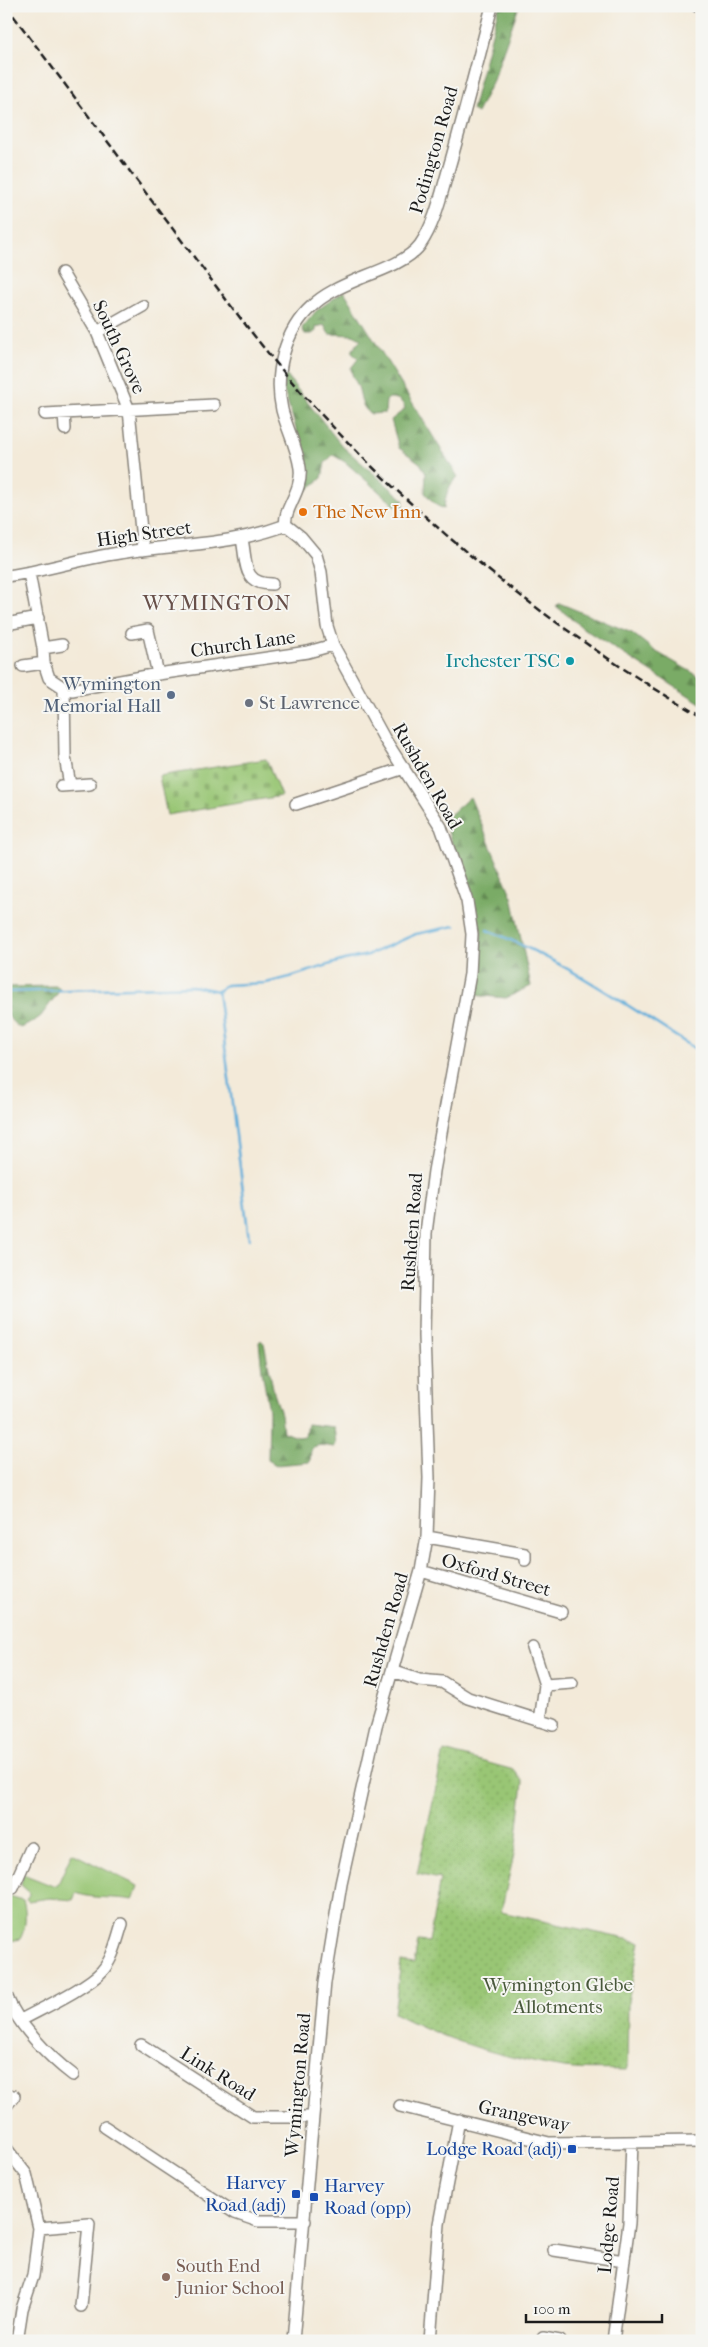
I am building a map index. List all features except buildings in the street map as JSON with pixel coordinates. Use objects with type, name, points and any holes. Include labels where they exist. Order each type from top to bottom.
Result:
[{"type":"street","name":"Podington Road","points":[[286,525],[285,517],[298,490],[300,480],[296,451],[284,418],[279,389],[279,367],[287,346],[298,323],[313,304],[349,283],[403,258],[419,246],[429,228],[440,199],[492,6]]},
{"type":"street","name":"South Grove","points":[[62,273],[97,332],[129,410],[143,550]]},
{"type":"street","points":[[97,332],[142,306]]},
{"type":"street","name":"South Grove","points":[[45,414],[214,405]]},
{"type":"street","points":[[64,413],[65,429]]},
{"type":"street","name":"High Street","points":[[6,576],[29,573],[124,552],[242,539],[286,525]]},
{"type":"street","name":"Rushden Road","points":[[286,525],[311,548],[319,562],[328,626],[333,645],[384,738],[441,828],[467,901],[472,934],[470,974],[434,1171],[426,1232],[424,1336],[428,1478],[427,1537],[421,1571],[392,1671],[358,1804],[341,1884],[326,1982]]},
{"type":"street","points":[[242,539],[248,575],[253,582],[272,584]]},
{"type":"street","points":[[29,573],[44,648],[44,663],[50,678],[64,688],[66,786],[90,784]]},
{"type":"street","points":[[6,624],[38,618]]},
{"type":"street","points":[[132,633],[148,630],[158,674]]},
{"type":"street","points":[[44,648],[62,645]]},
{"type":"street","name":"Church Lane","points":[[64,688],[72,690],[158,674],[308,652],[333,645]]},
{"type":"street","points":[[23,666],[44,663]]},
{"type":"street","points":[[296,804],[404,768]]},
{"type":"street","points":[[427,1537],[525,1554],[525,1560]]},
{"type":"street","name":"Oxford Street","points":[[421,1571],[561,1612]]},
{"type":"street","points":[[533,1648],[545,1685],[540,1721]]},
{"type":"street","points":[[392,1671],[419,1680],[442,1682],[468,1698],[554,1725]]},
{"type":"street","points":[[545,1685],[572,1683]]},
{"type":"street","points":[[6,1888],[13,1888],[31,1848]]},
{"type":"street","points":[[21,2020],[88,1982],[102,1971],[112,1955],[122,1924]]},
{"type":"street","name":"Wymington Road","points":[[293,2341],[305,2221],[312,2117],[326,1982]]},
{"type":"street","points":[[6,1996],[21,2020],[52,2060],[73,2075]]},
{"type":"street","name":"Link Road","points":[[141,2045],[253,2117],[312,2117]]},
{"type":"street","points":[[6,2106],[14,2096]]},
{"type":"street","name":"Grangeway","points":[[400,2106],[549,2143],[702,2140]]},
{"type":"street","points":[[430,2341],[439,2224],[459,2120]]},
{"type":"street","points":[[105,2127],[234,2213],[258,2221],[305,2221]]},
{"type":"street","name":"Lodge Road","points":[[613,2341],[629,2223],[632,2142]]},
{"type":"street","points":[[6,2148],[26,2174],[39,2228],[33,2276],[22,2309],[17,2341],[12,2341]]},
{"type":"street","points":[[39,2228],[89,2224],[81,2306]]},
{"type":"street","points":[[554,2250],[624,2262]]},
{"type":"street","points":[[543,2338],[560,2341]]},
{"type":"green space","points":[[499,6],[519,6],[493,80],[477,113],[472,110]]},
{"type":"green space","points":[[344,291],[458,477],[449,487],[444,509],[436,505],[425,493],[426,473],[420,463],[399,448],[391,420],[405,409],[402,403],[397,399],[389,398],[386,401],[385,413],[371,414],[361,401],[351,368],[358,359],[351,352],[361,339],[353,335],[329,334],[324,325],[316,327],[316,331],[312,334],[305,334],[302,328],[316,311]]},
{"type":"green space","points":[[283,371],[342,446],[403,499],[404,506],[399,509],[345,462],[333,455],[325,463],[322,478],[307,490],[306,461],[283,387]]},
{"type":"green space","points":[[559,603],[632,633],[655,651],[702,678],[702,704],[584,629],[556,606]]},
{"type":"green space","points":[[266,759],[281,796],[167,815],[159,776]]},
{"type":"green space","points":[[470,797],[512,897],[531,986],[506,998],[472,995],[481,952],[481,930],[444,820]]},
{"type":"green space","points":[[57,986],[60,990],[41,1016],[33,1022],[21,1028],[8,1016],[6,987]]},
{"type":"green space","points":[[261,1340],[264,1343],[274,1393],[281,1414],[283,1432],[298,1437],[305,1436],[307,1424],[334,1427],[336,1444],[334,1447],[322,1445],[313,1447],[311,1449],[310,1462],[276,1465],[268,1460],[269,1411],[262,1371],[259,1342]]},
{"type":"green space","name":"Wymington Glebe Allotments","points":[[444,1751],[514,1770],[523,1782],[516,1845],[501,1912],[640,1942],[628,2001],[627,2070],[566,2068],[495,2053],[453,2039],[394,2013],[401,1962],[414,1964],[418,1941],[429,1942],[440,1879],[417,1874]]},
{"type":"green space","points":[[72,1853],[138,1886],[133,1900],[76,1893],[73,1900],[50,1898],[28,1901],[26,1899],[30,1893],[21,1885],[23,1874],[53,1886],[58,1884]]},
{"type":"green space","points":[[6,1895],[23,1900],[25,1925],[20,1939],[6,1942]]},
{"type":"waterway","points":[[6,992],[192,986],[218,991],[226,985],[266,983],[290,977],[344,960],[368,955],[416,934],[455,926]]},
{"type":"waterway","points":[[487,930],[570,970],[702,1053]]},
{"type":"waterway","points":[[218,991],[249,1239]]},
{"type":"railway","points":[[6,6],[247,327],[300,391],[344,438],[438,528],[539,610],[592,648],[702,717]]},
{"type":"railway","points":[[689,6],[702,16]]},
{"type":"place","name":"The New Inn","points":[[303,512]]},
{"type":"place","name":"Irchester TSC","points":[[570,661]]},
{"type":"place","name":"Wymington Memorial Hall","points":[[171,695]]},
{"type":"place","name":"St Lawrence","points":[[249,703]]},
{"type":"place","name":"Lodge Road (adj)","points":[[572,2149]]},
{"type":"place","name":"Harvey Road (adj)","points":[[296,2194]]},
{"type":"place","name":"Harvey Road (opp)","points":[[314,2197]]},
{"type":"place","name":"South End Junior School","points":[[166,2277]]},
{"type":"district","name":"WYMINGTON","points":[[217,603]]}]
